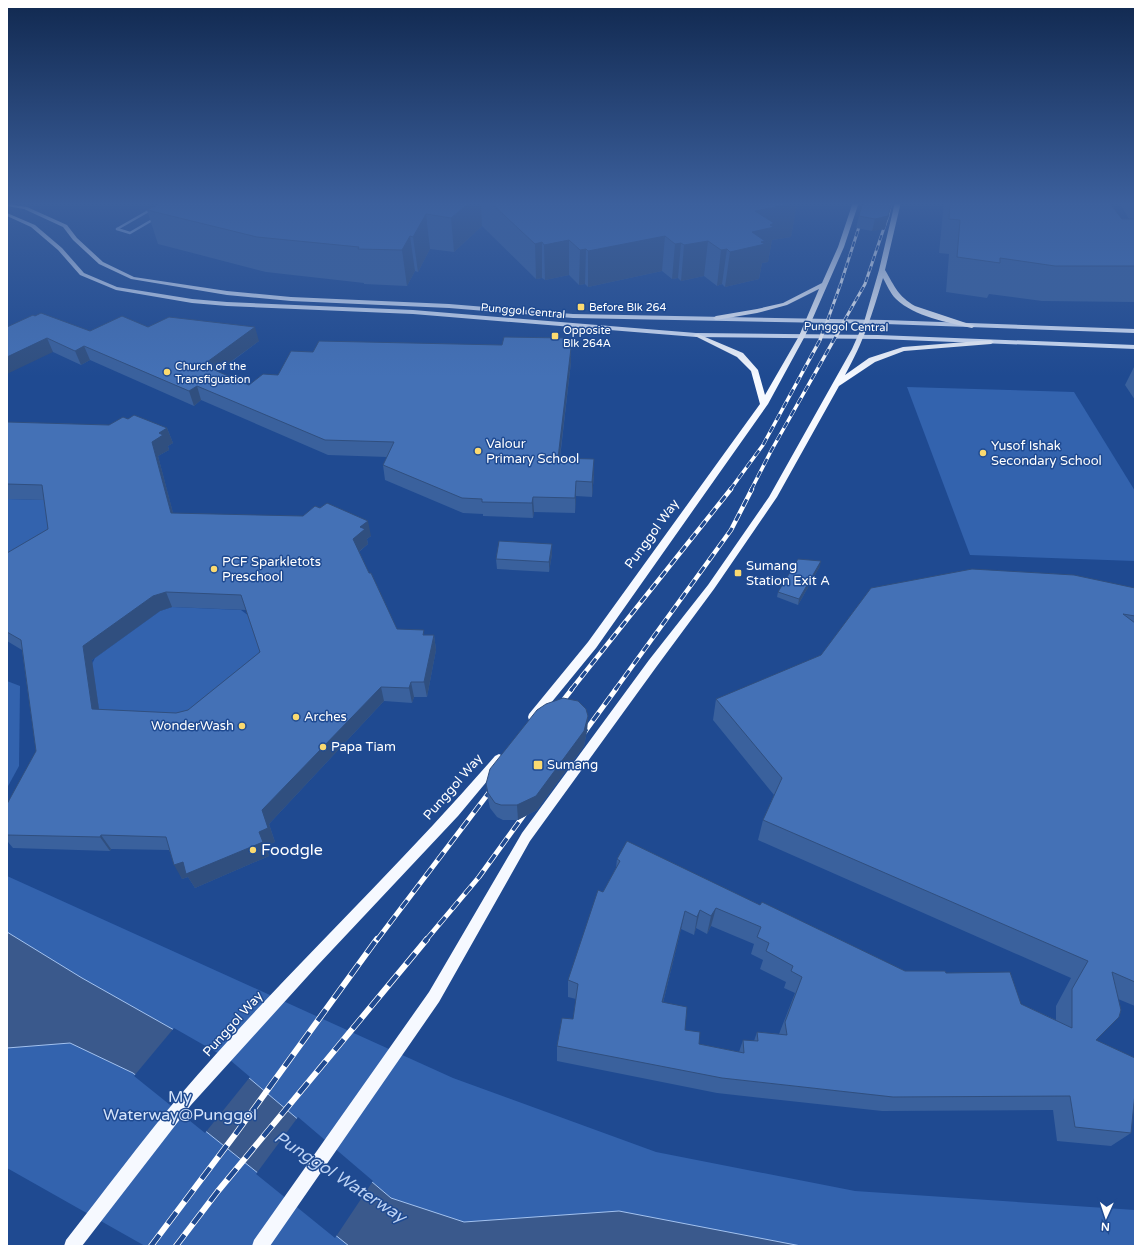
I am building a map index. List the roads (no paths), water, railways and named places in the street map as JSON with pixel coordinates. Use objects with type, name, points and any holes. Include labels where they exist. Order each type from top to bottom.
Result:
[{"type":"main road","name":"Punggol Central","points":[[71,260],[82,274],[116,288],[192,301],[227,304],[413,312],[696,335],[860,337],[1135,347]]},
{"type":"main road","name":"Punggol Central","points":[[98,260],[133,278],[227,293],[292,299],[442,305],[573,316],[867,322],[1135,331]]},
{"type":"main road","name":"Punggol Way","points":[[528,722],[592,645],[764,404],[810,321],[835,260]]},
{"type":"main road","points":[[260,1246],[434,997],[526,837],[653,663],[711,587],[773,497],[856,349],[867,322],[884,260]]},
{"type":"main road","points":[[882,270],[898,297],[909,305],[928,313],[972,326]]},
{"type":"main road","points":[[716,318],[757,312],[785,304],[824,284]]},
{"type":"main road","points":[[696,335],[732,351],[745,360],[754,370],[764,404]]},
{"type":"main road","points":[[835,385],[872,360],[904,349],[990,342]]},
{"type":"main road","name":"Punggol Way","points":[[72,1246],[186,1100],[312,961],[454,812],[504,752]]},
{"type":"water","name":"Punggol Waterway","points":[[7,932],[82,978],[229,1061],[391,1198],[464,1222],[619,1211],[801,1246],[349,1246],[133,1073],[70,1043],[7,1048]]},
{"type":"railway","points":[[824,330],[848,260]]},
{"type":"railway","points":[[839,330],[865,284],[873,260]]},
{"type":"railway","points":[[730,490],[763,445],[820,340],[824,329]]},
{"type":"railway","points":[[751,490],[771,451],[840,329]]},
{"type":"railway","points":[[571,690],[731,489]]},
{"type":"railway","points":[[615,690],[731,530],[752,489]]},
{"type":"railway","points":[[558,707],[572,689]]},
{"type":"railway","points":[[581,737],[616,689]]},
{"type":"railway","points":[[377,940],[494,786]]},
{"type":"railway","points":[[426,940],[479,877],[529,808]]},
{"type":"railway","points":[[151,1246],[237,1132],[377,939]]},
{"type":"railway","points":[[176,1246],[218,1191],[427,939]]},
{"type":"place","name":"Before Blk 264","points":[[581,307]]},
{"type":"place","name":"Opposite Blk 264A","points":[[555,336]]},
{"type":"place","name":"Church of the Transfiguation","points":[[167,372]]},
{"type":"place","name":"Valour Primary School","points":[[478,451]]},
{"type":"place","name":"Yusof Ishak Secondary School","points":[[983,453]]},
{"type":"place","name":"PCF Sparkletots Preschool","points":[[214,569]]},
{"type":"place","name":"Sumang Station Exit A","points":[[738,573]]},
{"type":"place","name":"Arches","points":[[296,717]]},
{"type":"place","name":"WonderWash","points":[[242,726]]},
{"type":"place","name":"Papa Tiam","points":[[323,747]]},
{"type":"place","name":"Sumang","points":[[538,765]]},
{"type":"place","name":"Foodgle","points":[[253,850]]},
{"type":"park label","name":"My Waterway@Punggol","points":[[180,1106]]}]
